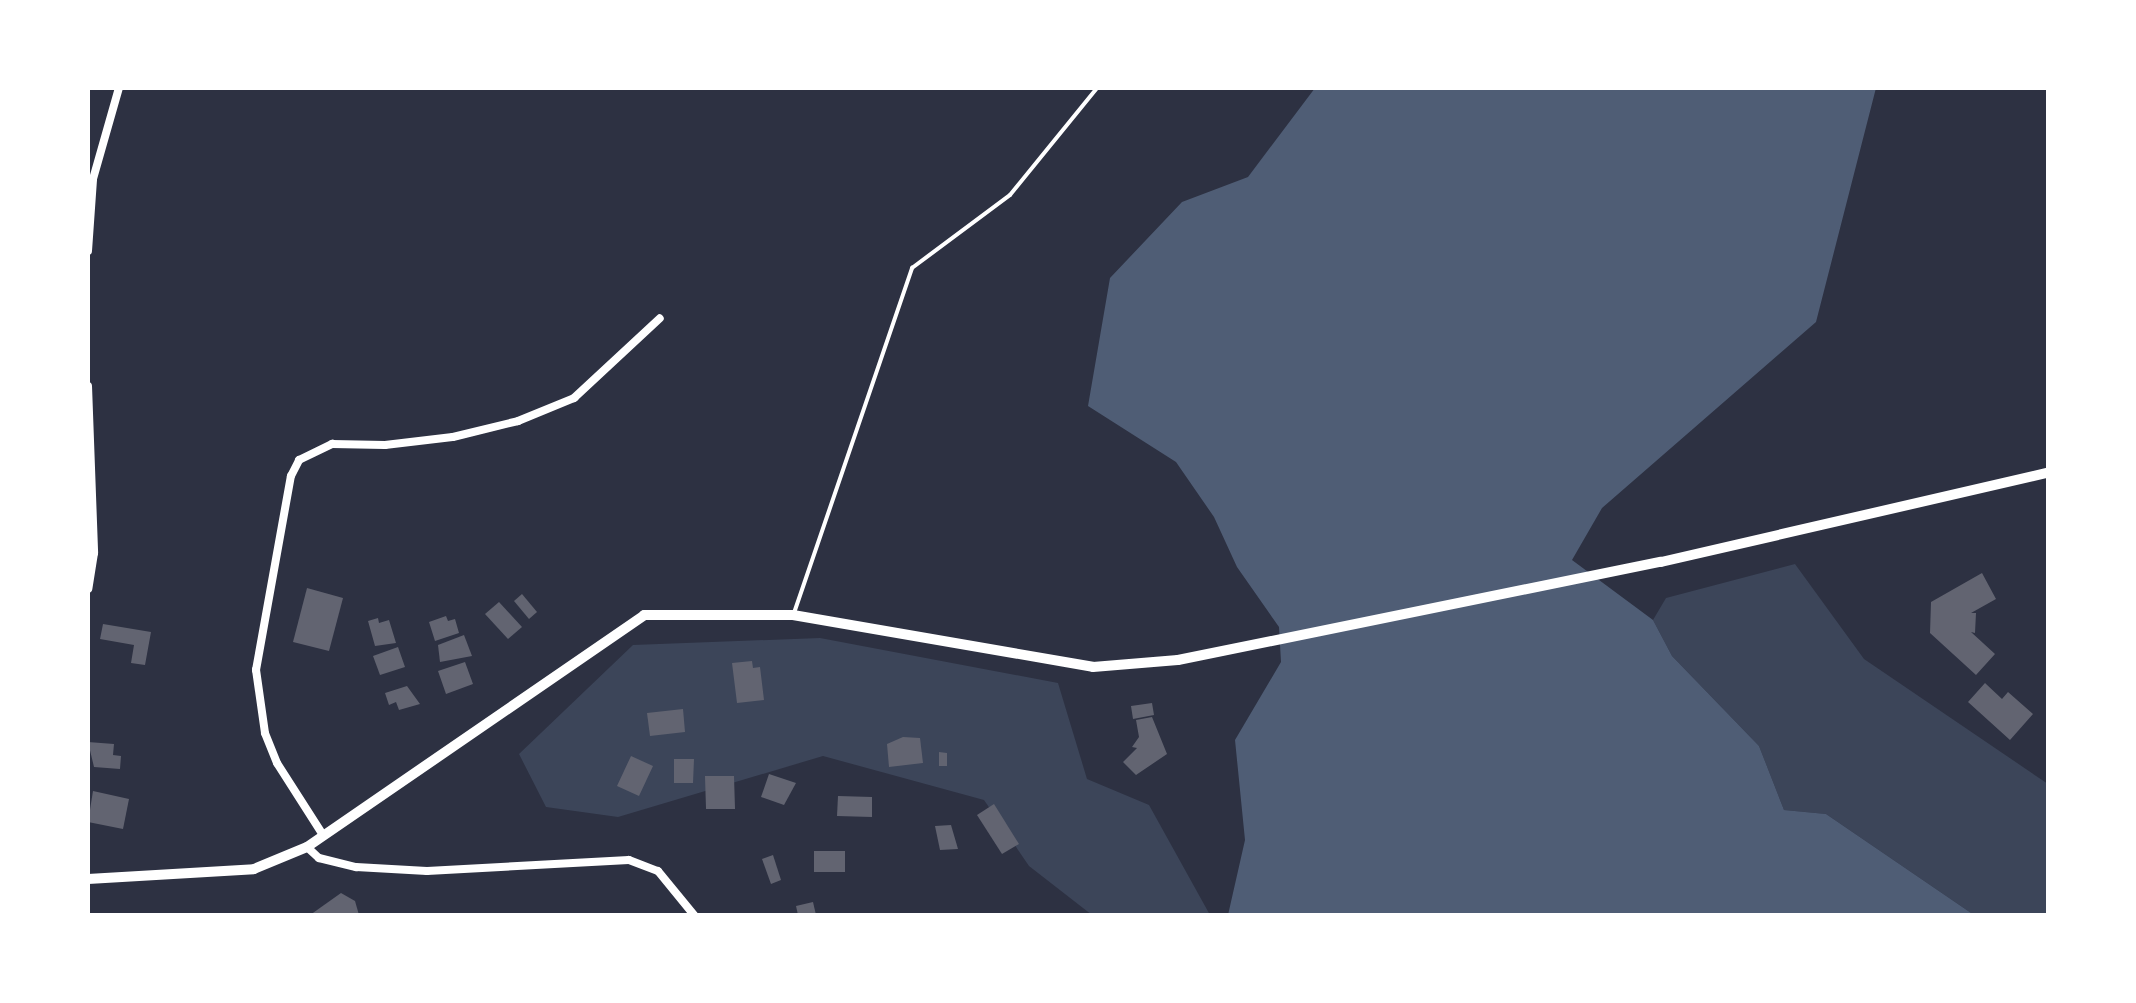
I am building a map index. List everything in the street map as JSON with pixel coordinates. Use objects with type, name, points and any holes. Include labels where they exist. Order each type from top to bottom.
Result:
[{"type":"street","points":[[88,251],[93,179],[119,88]]},
{"type":"street","points":[[323,835],[277,763],[265,733],[256,670],[291,476],[299,460],[332,444],[440,438],[518,421],[574,398],[660,318]]},
{"type":"street","points":[[88,386],[94,553],[88,589]]},
{"type":"street","points":[[88,879],[254,869],[307,847],[644,615],[793,615],[1093,667],[1178,660],[1661,562],[2048,473]]},
{"type":"street","points":[[307,847],[319,858],[356,867],[427,871],[629,860],[658,871],[694,915]]},
{"type":"lane","points":[[793,615],[912,268],[1010,195],[1097,88]]},
{"type":"shaded area","points":[[1315,88],[1876,88],[1816,322],[1602,508],[1572,560],[1653,620],[1672,656],[1759,746],[1784,810],[1826,814],[1974,915],[1228,915],[1245,840],[1235,740],[1281,662],[1279,627],[1237,567],[1214,517],[1176,462],[1088,406],[1110,278],[1182,202],[1248,177]]},
{"type":"shaded area","points":[[1795,564],[1864,659],[2048,784],[2048,915],[1974,915],[1826,814],[1784,810],[1759,746],[1672,656],[1653,620],[1666,598]]},
{"type":"shaded area","points":[[820,638],[1058,683],[1087,779],[1149,805],[1210,915],[1092,915],[1029,866],[984,800],[823,756],[618,817],[546,807],[519,754],[633,645]]},
{"type":"building","points":[[1982,573],[1996,599],[1971,613],[1976,613],[1975,633],[1971,632],[1995,654],[1976,675],[1930,633],[1931,602]]},
{"type":"building","points":[[307,588],[343,598],[329,651],[293,642]]},
{"type":"building","points":[[522,594],[537,612],[529,619],[514,601]]},
{"type":"building","points":[[499,602],[522,627],[508,639],[485,614]]},
{"type":"building","points":[[446,616],[448,621],[455,619],[459,633],[435,641],[429,622]]},
{"type":"building","points":[[378,618],[379,623],[389,620],[396,643],[375,646],[368,621]]},
{"type":"building","points":[[103,624],[151,632],[145,665],[131,663],[134,645],[100,639]]},
{"type":"building","points":[[464,635],[472,656],[440,662],[438,645]]},
{"type":"building","points":[[398,647],[405,667],[380,675],[373,656]]},
{"type":"building","points":[[752,661],[753,668],[760,667],[764,700],[737,703],[732,663]]},
{"type":"building","points":[[465,662],[473,684],[446,694],[438,671]]},
{"type":"building","points":[[1985,683],[2002,699],[2008,692],[2033,714],[2010,740],[1968,702]]},
{"type":"building","points":[[407,686],[420,704],[399,710],[396,702],[389,705],[385,693]]},
{"type":"building","points":[[1152,703],[1154,715],[1133,719],[1131,706]]},
{"type":"building","points":[[683,709],[685,732],[650,736],[647,713]]},
{"type":"building","points":[[1152,717],[1167,754],[1136,775],[1123,762],[1137,748],[1132,747],[1139,737],[1136,720]]},
{"type":"building","points":[[903,737],[920,738],[923,763],[889,767],[887,744]]},
{"type":"building","points":[[88,742],[114,744],[113,755],[121,756],[120,769],[94,767]]},
{"type":"building","points":[[939,752],[947,753],[947,766],[939,766]]},
{"type":"building","points":[[631,756],[653,766],[639,796],[617,786]]},
{"type":"building","points":[[674,759],[694,759],[693,783],[674,783]]},
{"type":"building","points":[[769,774],[796,783],[784,805],[761,797]]},
{"type":"building","points":[[705,776],[734,776],[735,809],[706,809]]},
{"type":"building","points":[[93,791],[129,799],[123,829],[88,822]]},
{"type":"building","points":[[838,796],[872,797],[872,817],[837,816]]},
{"type":"building","points":[[994,804],[1019,844],[1002,854],[977,815]]},
{"type":"building","points":[[951,825],[958,849],[940,850],[935,826]]},
{"type":"building","points":[[814,851],[845,851],[845,872],[814,872]]},
{"type":"building","points":[[773,855],[781,880],[771,884],[762,859]]},
{"type":"building","points":[[341,893],[355,901],[359,915],[310,915]]},
{"type":"building","points":[[813,902],[816,915],[798,915],[796,906]]}]
